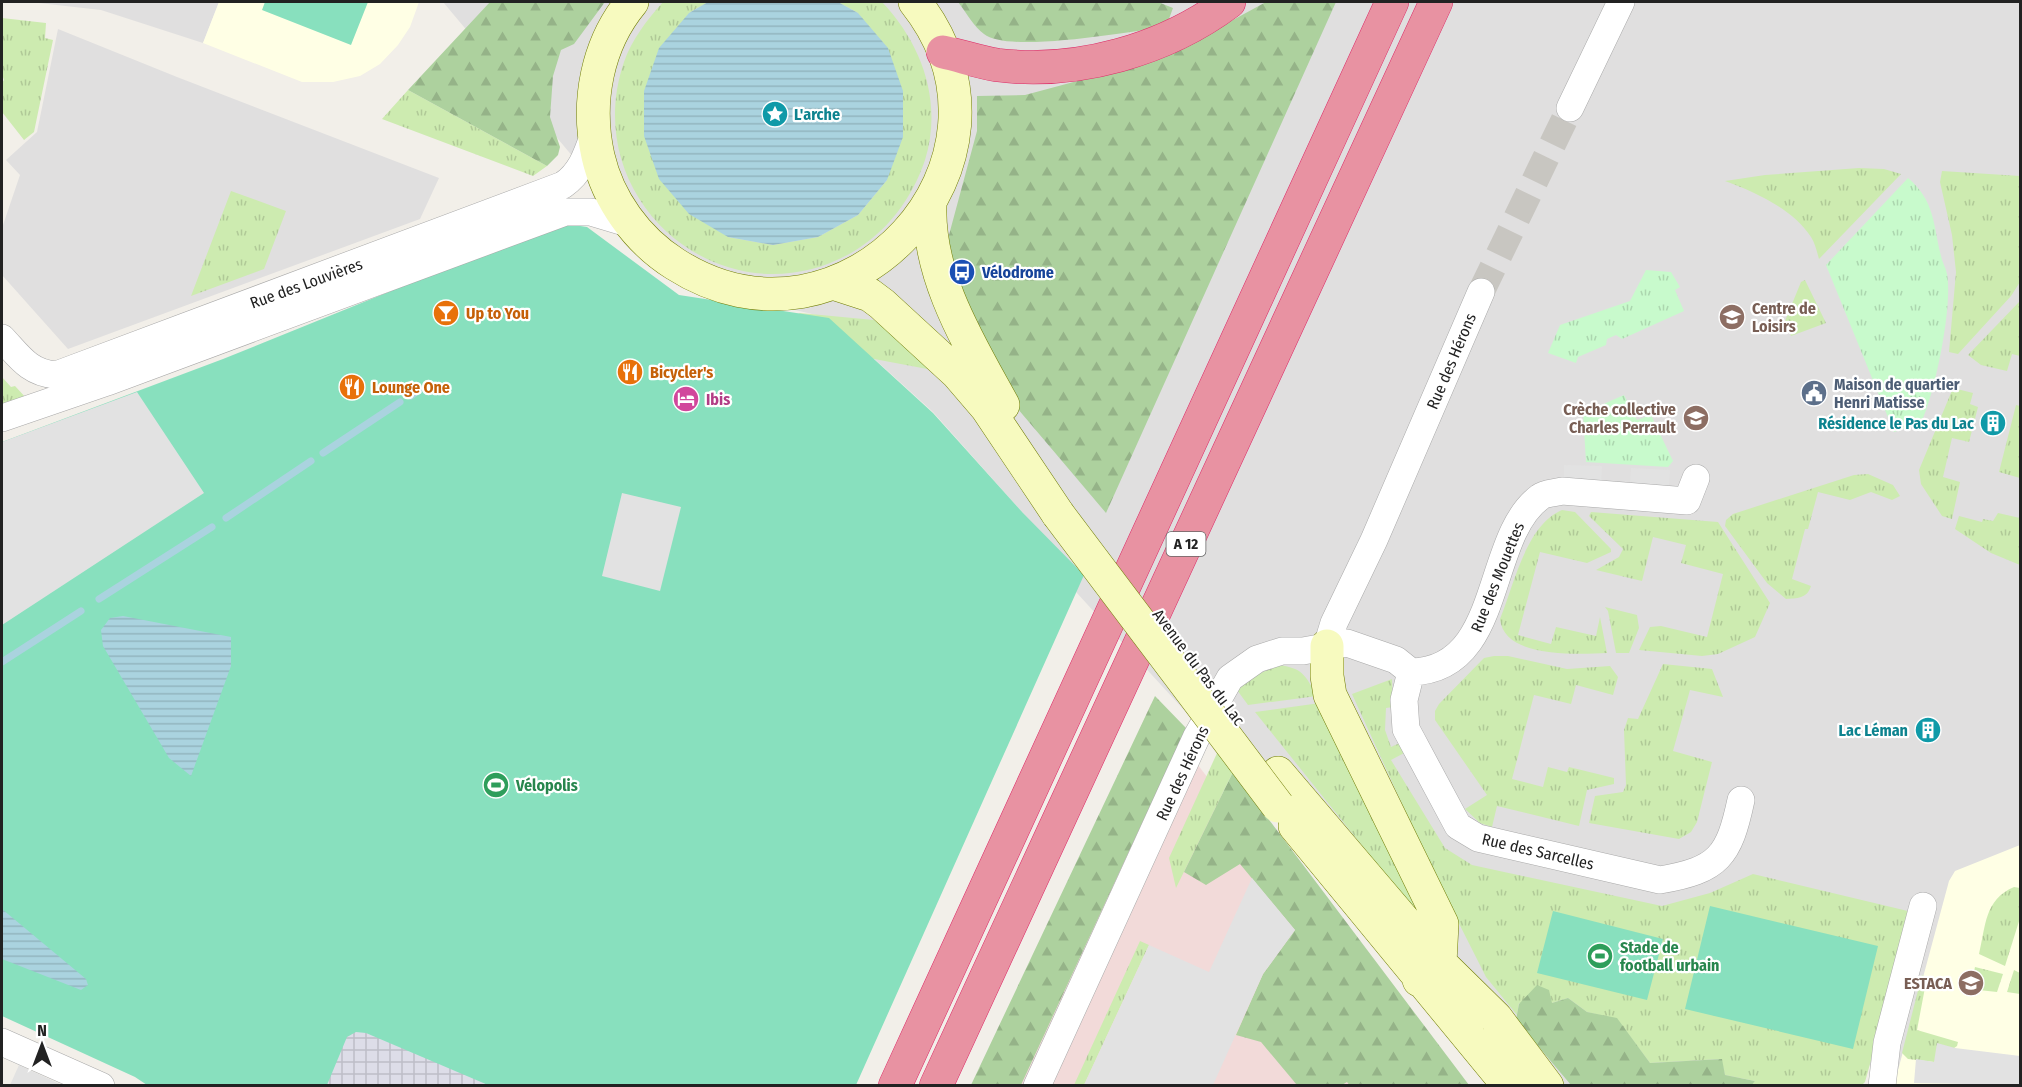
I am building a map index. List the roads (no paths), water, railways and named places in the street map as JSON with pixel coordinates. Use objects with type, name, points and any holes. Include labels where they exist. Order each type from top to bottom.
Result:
[{"type":"highway","points":[[943,52],[1014,66],[1071,64],[1102,59],[1163,39],[1228,2]]},
{"type":"highway","name":"A 12","points":[[895,1086],[1392,2]]},
{"type":"highway","name":"A 12","points":[[936,1086],[1436,2]]},
{"type":"main road","points":[[623,8],[604,50],[596,80],[593,110],[594,134],[605,180],[631,224],[667,260],[693,275],[722,286],[772,294],[803,291],[833,284],[869,266],[894,248],[930,204],[944,172],[953,132],[953,92],[943,52],[930,24],[915,2]]},
{"type":"main road","name":"Avenue du Pas du Lac","points":[[930,204],[929,230],[946,292],[1004,407],[1064,504],[1278,806],[1430,971],[1496,1018],[1547,1086]]},
{"type":"main road","name":"Avenue du Pas du Lac","points":[[833,284],[861,291],[882,303],[957,373],[987,408],[1278,772],[1430,971],[1471,1036],[1509,1086]]},
{"type":"main road","points":[[1327,646],[1327,676],[1330,695],[1442,924],[1430,971]]},
{"type":"street","points":[[1570,108],[1621,2]]},
{"type":"street","name":"Rue des Louvières","points":[[2,338],[29,366],[41,374],[56,375],[563,185],[575,175],[584,162],[594,134]]},
{"type":"street","name":"Rue des Louvières","points":[[2,418],[126,375],[565,212],[591,212],[631,224]]},
{"type":"street","name":"Rue des Hérons","points":[[1037,1086],[1196,738],[1230,678],[1257,659],[1282,651],[1303,651],[1327,646],[1334,623],[1374,540],[1481,292]]},
{"type":"street","name":"Rue des Mouettes","points":[[1411,672],[1427,672],[1448,662],[1475,634],[1523,514],[1542,496],[1562,491],[1687,501],[1696,478]]},
{"type":"street","points":[[1327,646],[1347,644],[1396,660],[1411,672]]},
{"type":"street","name":"Rue des Sarcelles","points":[[1411,672],[1404,700],[1406,729],[1458,826],[1478,838],[1660,880],[1690,875],[1716,860],[1731,842],[1741,800]]},
{"type":"street","points":[[1882,1086],[1887,1043],[1923,906]]},
{"type":"street","points":[[2,1042],[101,1086]]},
{"type":"water","points":[[708,2],[838,2],[858,13],[888,48],[903,91],[903,137],[887,180],[858,215],[818,237],[773,245],[728,237],[689,214],[659,179],[644,136],[644,91],[659,48],[689,13]]},
{"type":"water","points":[[123,616],[231,637],[231,666],[191,776],[169,758],[103,646],[101,630],[110,618]]},
{"type":"water","points":[[2,909],[86,979],[88,985],[81,990],[2,959]]},
{"type":"waterway","points":[[411,396],[419,390]]},
{"type":"waterway","points":[[323,453],[400,402]]},
{"type":"waterway","points":[[226,518],[311,461]]},
{"type":"waterway","points":[[99,599],[212,527]]},
{"type":"waterway","points":[[2,662],[81,611]]},
{"type":"tunnel","points":[[1481,292],[1570,108]]},
{"type":"place","name":"L'arche","points":[[775,114]]},
{"type":"place","name":"Vélodrome","points":[[962,272]]},
{"type":"place","name":"Up to You","points":[[446,313]]},
{"type":"place","name":"Centre de Loisirs","points":[[1732,317]]},
{"type":"place","name":"Bicycler's","points":[[630,372]]},
{"type":"place","name":"Lounge One","points":[[352,387]]},
{"type":"place","name":"Maison de quartier Henri Matisse","points":[[1814,393]]},
{"type":"place","name":"Ibis","points":[[686,399]]},
{"type":"place","name":"Crèche collective Charles Perrault","points":[[1696,418]]},
{"type":"place","name":"Résidence le Pas du Lac","points":[[1993,423]]},
{"type":"place","name":"Lac Léman","points":[[1928,730]]},
{"type":"place","name":"Vélopolis","points":[[496,785]]},
{"type":"place","name":"Stade de football urbain","points":[[1600,956]]},
{"type":"place","name":"ESTACA","points":[[1971,983]]}]
